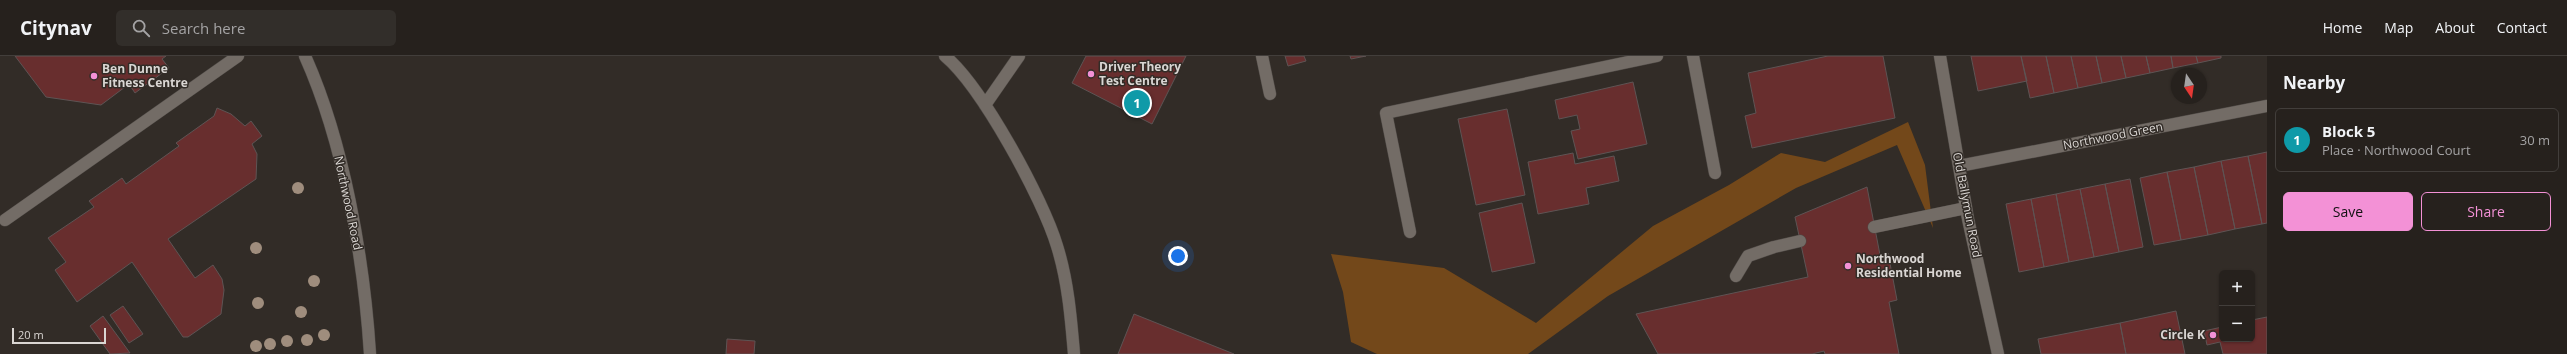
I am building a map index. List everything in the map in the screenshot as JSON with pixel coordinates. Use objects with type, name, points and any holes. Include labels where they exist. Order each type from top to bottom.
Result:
[{"type":"street","points":[[5,220],[238,56]]},
{"type":"street","name":"Northwood Road","points":[[305,56],[331,124],[356,238],[366,306],[367,354]]},
{"type":"street","points":[[945,56],[985,104],[1029,180],[1057,245],[1070,304],[1074,354]]},
{"type":"street","points":[[985,104],[1019,56]]},
{"type":"street","points":[[1262,56],[1270,94]]},
{"type":"street","points":[[1410,232],[1386,113],[1657,56]]},
{"type":"street","points":[[1693,56],[1715,173]]},
{"type":"street","name":"Old Ballymun Road","points":[[1940,56],[1966,208],[1998,354]]},
{"type":"street","name":"Northwood Green","points":[[1959,166],[2267,106]]},
{"type":"street","points":[[1874,227],[1966,208]]},
{"type":"street","points":[[1736,276],[1748,256],[1774,246],[1800,241]]},
{"type":"shaded area","points":[[1908,122],[1925,165],[1933,228],[1897,145],[1796,188],[1608,296],[1528,354],[1377,354],[1351,342],[1343,292],[1331,254],[1444,268],[1536,323],[1653,226],[1729,185],[1781,153],[1825,162]]},
{"type":"building","name":"Ben Dunne Fitness Centre","points":[[15,56],[166,56],[162,59],[169,68],[135,93],[129,84],[101,105],[46,97]]},
{"type":"building","points":[[1086,56],[1186,56],[1152,124],[1072,83]]},
{"type":"building","points":[[1285,56],[1304,56],[1306,61],[1288,66]]},
{"type":"building","points":[[1350,56],[1366,56],[1351,59]]},
{"type":"building","points":[[1828,56],[1883,56],[1895,118],[1752,148],[1745,116],[1756,113],[1748,73]]},
{"type":"building","points":[[1971,56],[2021,56],[2027,81],[1978,91]]},
{"type":"building","points":[[2021,56],[2046,56],[2054,93],[2030,98]]},
{"type":"building","points":[[2046,56],[2071,56],[2078,88],[2054,93]]},
{"type":"building","points":[[2071,56],[2096,56],[2102,83],[2078,88]]},
{"type":"building","points":[[2096,56],[2121,56],[2126,78],[2102,83]]},
{"type":"building","points":[[2121,56],[2146,56],[2150,73],[2126,78]]},
{"type":"building","points":[[2146,56],[2171,56],[2173,68],[2150,73]]},
{"type":"building","points":[[2171,56],[2196,56],[2198,63],[2173,68]]},
{"type":"building","points":[[2196,56],[2221,56],[2221,58],[2198,63]]},
{"type":"building","points":[[1633,82],[1647,144],[1578,159],[1571,131],[1580,129],[1577,115],[1559,119],[1555,100]]},
{"type":"building","points":[[217,108],[231,114],[245,126],[251,121],[262,136],[252,144],[257,154],[256,179],[168,239],[195,278],[213,265],[222,279],[224,290],[221,314],[188,337],[183,337],[132,262],[77,302],[55,270],[66,262],[48,238],[94,207],[89,201],[122,178],[126,184],[179,146],[176,143],[214,116]]},
{"type":"building","points":[[1507,109],[1525,195],[1476,205],[1458,119]]},
{"type":"building","points":[[2267,152],[2267,223],[2262,224],[2248,156]]},
{"type":"building","points":[[1573,153],[1575,164],[1614,156],[1619,181],[1586,188],[1589,204],[1538,214],[1528,162]]},
{"type":"building","points":[[2248,156],[2262,224],[2235,229],[2221,161]]},
{"type":"building","points":[[2221,161],[2235,229],[2208,235],[2194,167]]},
{"type":"building","points":[[2194,167],[2208,235],[2181,240],[2167,172]]},
{"type":"building","points":[[2167,172],[2181,240],[2154,245],[2140,178]]},
{"type":"building","points":[[2130,179],[2143,247],[2119,252],[2105,184]]},
{"type":"building","points":[[2105,184],[2119,252],[2094,257],[2080,189]]},
{"type":"building","name":"Northwood Residential Home","points":[[1867,187],[1880,255],[1888,253],[1897,300],[1889,302],[1899,354],[1825,354],[1824,351],[1812,354],[1658,354],[1636,314],[1808,277],[1795,217]]},
{"type":"building","points":[[2080,189],[2094,257],[2069,262],[2056,194]]},
{"type":"building","points":[[2056,194],[2069,262],[2044,267],[2031,199]]},
{"type":"building","points":[[2031,199],[2044,267],[2019,272],[2006,204]]},
{"type":"building","points":[[1522,203],[1535,263],[1492,272],[1479,213]]},
{"type":"building","points":[[123,306],[143,334],[129,343],[110,315]]},
{"type":"building","points":[[2176,311],[2185,354],[2126,354],[2120,323]]},
{"type":"building","points":[[1134,314],[1234,354],[1118,354]]},
{"type":"building","points":[[103,316],[130,353],[110,354],[90,326]]},
{"type":"building","name":"Circle K","points":[[2267,317],[2267,354],[2223,354],[2220,342],[2255,342],[2255,319]]},
{"type":"building","points":[[2120,323],[2126,354],[2041,354],[2038,339]]},
{"type":"building","name":"Circle K","points":[[2219,328],[2220,342],[2207,345],[2204,331]]},
{"type":"building","points":[[727,339],[755,341],[754,354],[726,354]]},
{"type":"place","name":"Driver Theory Test Centre","points":[[1091,74]]},
{"type":"place","name":"Ben Dunne Fitness Centre","points":[[94,76]]},
{"type":"place","name":"Block 5","points":[[1137,103]]},
{"type":"place","name":"Northwood Residential Home","points":[[1848,266]]},
{"type":"place","name":"Circle K","points":[[2213,335]]}]
